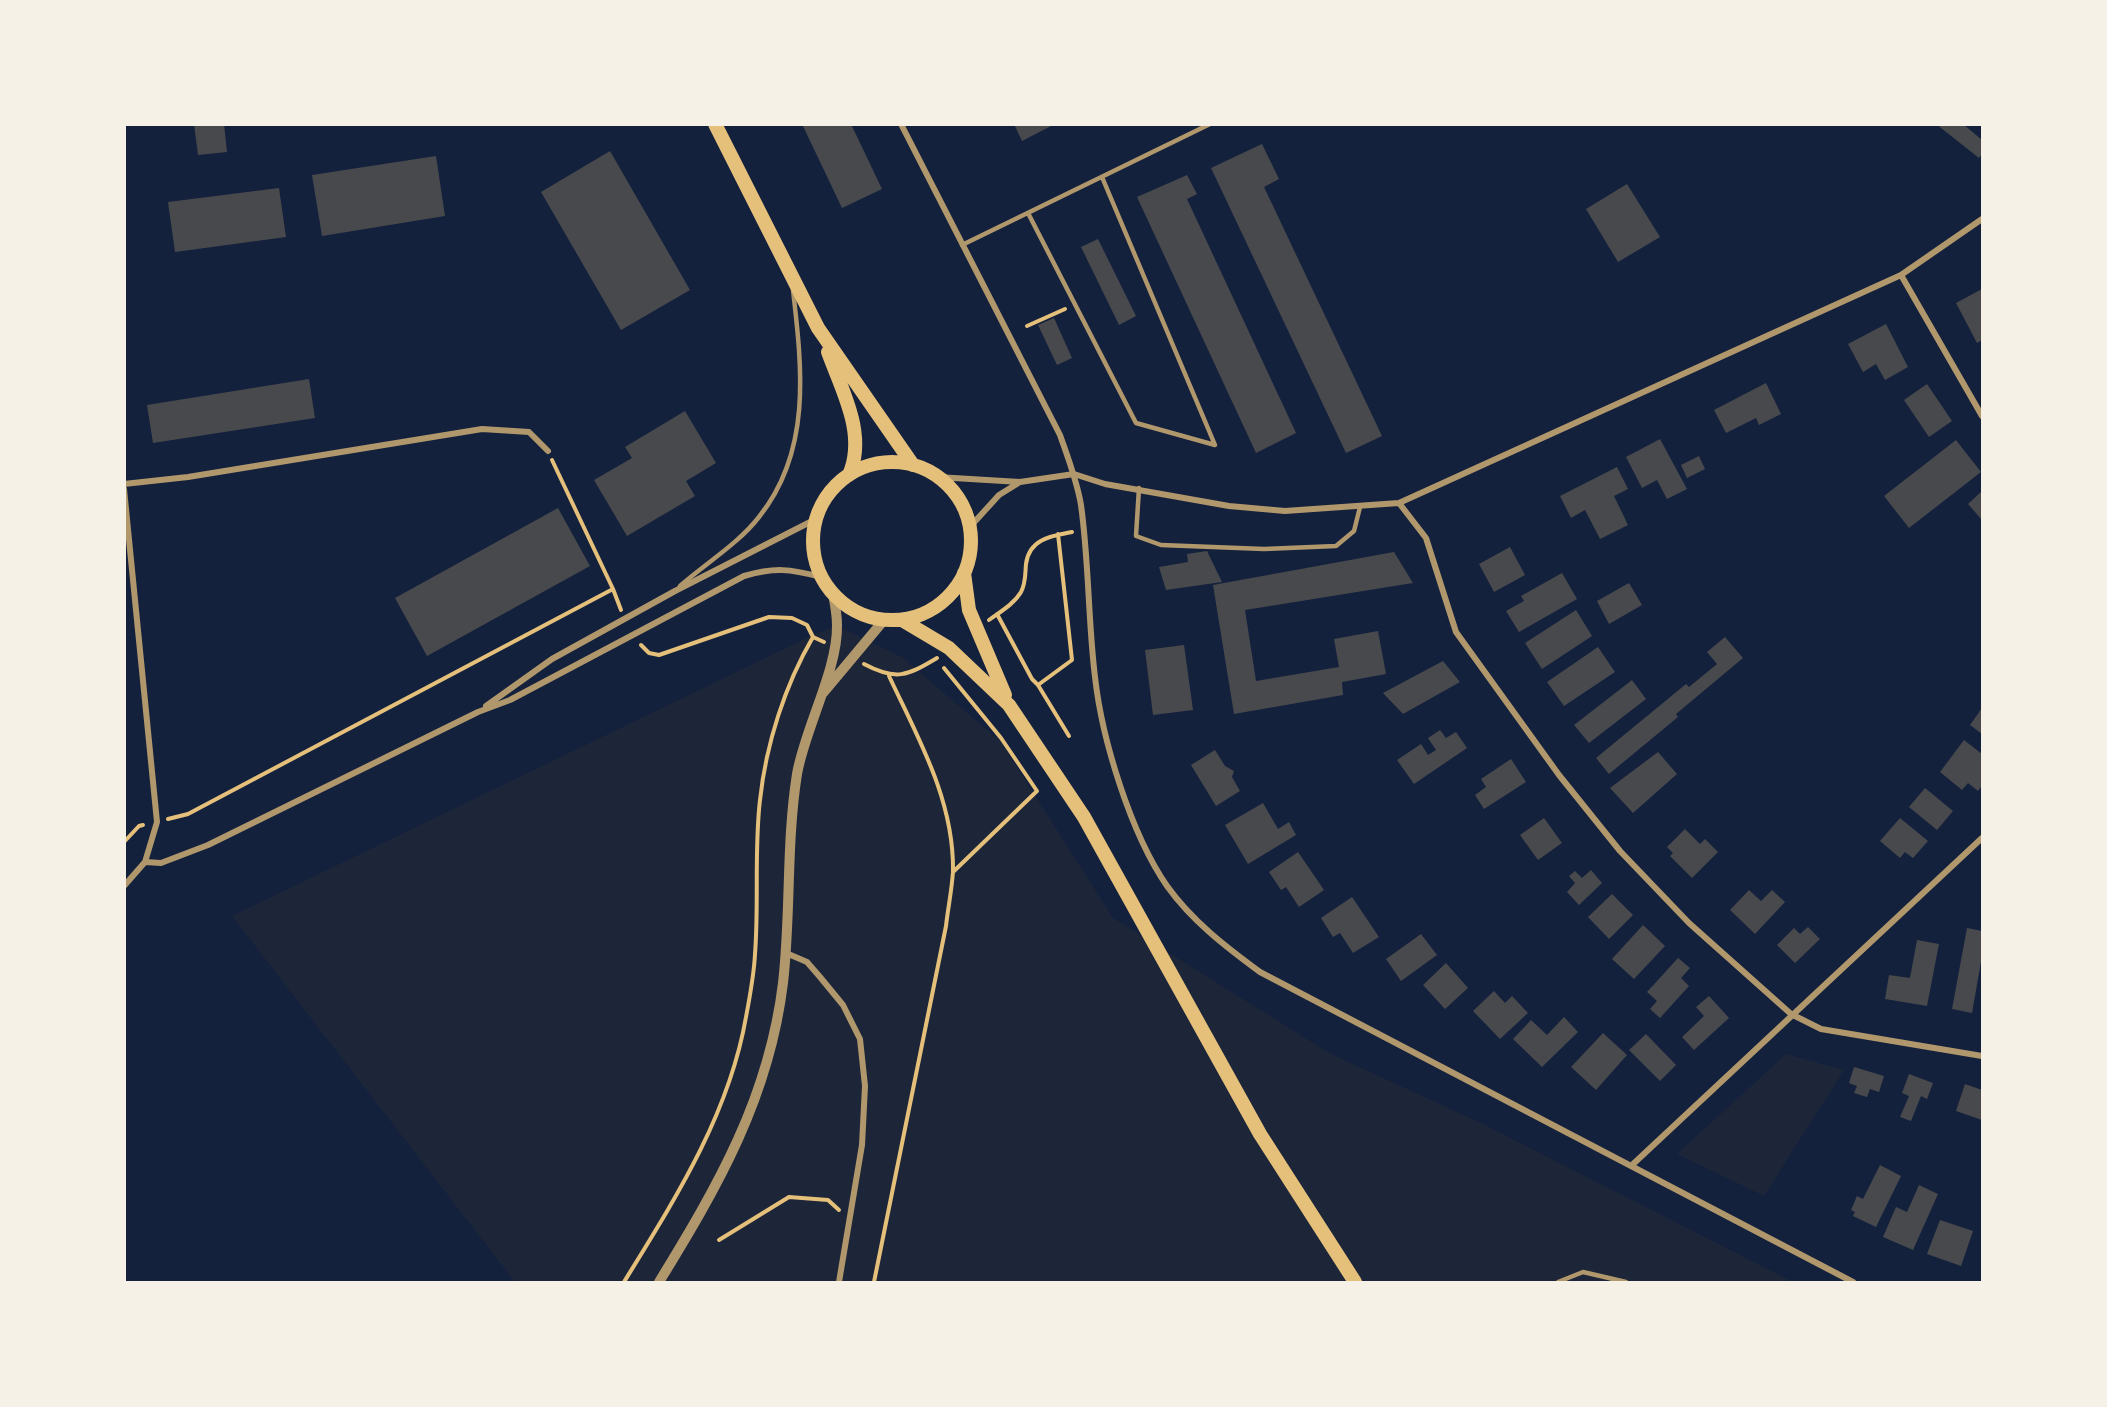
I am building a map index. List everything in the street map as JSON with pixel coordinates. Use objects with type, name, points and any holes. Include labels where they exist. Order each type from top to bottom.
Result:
[{"type":"main road","points":[[715,124],[819,328],[913,465]]},
{"type":"main road","points":[[819,328],[852,418],[856,442],[854,464],[849,475]]},
{"type":"main road","points":[[886,462],[913,465],[938,477],[958,500],[969,528],[970,543],[964,573],[956,588],[938,604],[917,616],[902,620],[884,620],[851,609],[833,594],[821,577],[815,558],[813,539],[816,519],[828,494],[849,475],[886,462]]},
{"type":"main road","points":[[964,573],[969,610],[1010,705],[1084,817],[1260,1134],[1355,1282]]},
{"type":"main road","points":[[902,620],[949,648],[987,681],[1010,705]]},
{"type":"street","points":[[901,124],[1060,435],[1074,474],[1083,530],[1095,679],[1116,776],[1144,846],[1167,886],[1187,910],[1229,949],[1260,972],[1854,1282]]},
{"type":"street","points":[[938,477],[1020,482],[1074,474],[1105,484],[1229,506],[1285,512],[1399,503],[1901,275],[1983,219]]},
{"type":"street","points":[[1901,275],[1983,416]]},
{"type":"street","points":[[124,484],[188,477],[482,429],[529,432],[548,451]]},
{"type":"street","points":[[969,528],[999,495],[1020,482]]},
{"type":"street","points":[[124,489],[157,822],[145,862],[124,886]]},
{"type":"street","points":[[1399,503],[1426,538],[1456,632],[1559,775],[1620,851],[1689,923],[1791,1014],[1821,1029],[1983,1056]]},
{"type":"street","points":[[478,712],[552,659],[675,591],[816,519]]},
{"type":"street","points":[[145,862],[161,862],[208,845],[478,712],[510,700],[744,576],[766,569],[785,568],[821,577]]},
{"type":"street","points":[[658,1282],[723,1175],[746,1127],[763,1079],[775,1031],[786,953],[792,815],[797,773],[805,738],[834,647],[837,626],[833,594]]},
{"type":"street","points":[[819,698],[884,620]]},
{"type":"street","points":[[1631,1166],[1791,1014],[1983,838]]},
{"type":"street","points":[[786,953],[807,962],[820,977],[843,1005],[860,1039],[865,1086],[862,1145],[839,1282]]},
{"type":"lane","points":[[962,245],[1210,124]]},
{"type":"lane","points":[[1028,213],[1136,423],[1215,445],[1102,177]]},
{"type":"lane","points":[[675,591],[734,543],[759,517],[783,481],[795,447],[800,413],[801,362],[791,275]]},
{"type":"lane","points":[[1139,489],[1136,536],[1161,545],[1264,549],[1336,546],[1354,531],[1360,507]]},
{"type":"lane","points":[[1558,1282],[1583,1272],[1626,1282]]},
{"type":"path","points":[[1028,326],[1075,304]]},
{"type":"path","points":[[548,451],[625,619]]},
{"type":"path","points":[[976,629],[1013,603],[1021,592],[1030,551],[1038,542],[1058,534],[1083,530]]},
{"type":"path","points":[[1038,685],[1072,660],[1058,534]]},
{"type":"path","points":[[124,842],[139,826],[188,814],[613,589]]},
{"type":"path","points":[[997,614],[1032,680],[1038,685],[1069,736]]},
{"type":"path","points":[[634,635],[649,653],[659,655],[769,617],[792,618],[807,625],[813,637],[834,647]]},
{"type":"path","points":[[624,1282],[706,1141],[728,1090],[746,1019],[755,955],[760,800],[769,751],[785,697],[801,657],[813,637]]},
{"type":"path","points":[[853,658],[889,676],[913,672],[949,648]]},
{"type":"path","points":[[936,658],[1001,738],[1037,791],[953,873]]},
{"type":"path","points":[[874,1282],[946,926],[953,873],[947,816],[939,786],[889,676]]},
{"type":"path","points":[[719,1240],[789,1197],[828,1200],[850,1221]]},
{"type":"shaded area","points":[[837,626],[902,657],[1001,742],[1113,918],[1331,1054],[1481,1123],[1793,1282],[515,1282],[232,916],[817,633]]},
{"type":"shaded area","points":[[1786,1054],[1844,1070],[1764,1196],[1677,1154]]},
{"type":"building","points":[[194,124],[224,124],[227,152],[198,155]]},
{"type":"building","points":[[802,124],[851,124],[882,189],[842,208]]},
{"type":"building","points":[[1014,124],[1055,124],[1022,141]]},
{"type":"building","points":[[1936,124],[1963,124],[1982,140],[1982,154],[1979,158]]},
{"type":"building","points":[[1262,144],[1279,179],[1264,187],[1382,436],[1346,453],[1211,168]]},
{"type":"building","points":[[610,151],[690,290],[621,330],[541,192]]},
{"type":"building","points":[[436,156],[445,216],[322,236],[312,175]]},
{"type":"building","points":[[1187,175],[1197,194],[1187,199],[1296,433],[1256,453],[1137,197]]},
{"type":"building","points":[[1627,184],[1660,237],[1618,262],[1586,209]]},
{"type":"building","points":[[279,188],[286,237],[175,252],[168,202]]},
{"type":"building","points":[[1098,239],[1136,316],[1119,325],[1081,247]]},
{"type":"building","points":[[1982,289],[1982,340],[1977,343],[1956,303]]},
{"type":"building","points":[[1054,318],[1072,358],[1057,365],[1038,325]]},
{"type":"building","points":[[1886,324],[1908,367],[1885,380],[1876,364],[1863,372],[1848,344]]},
{"type":"building","points":[[309,379],[315,418],[153,443],[147,405]]},
{"type":"building","points":[[1766,383],[1781,414],[1759,425],[1756,418],[1726,433],[1714,410]]},
{"type":"building","points":[[1927,384],[1952,421],[1929,437],[1904,400]]},
{"type":"building","points":[[685,411],[716,463],[686,481],[695,496],[627,536],[594,480],[632,458],[625,447]]},
{"type":"building","points":[[1660,439],[1687,489],[1667,499],[1657,480],[1642,488],[1626,457]]},
{"type":"building","points":[[1956,440],[1981,472],[1909,528],[1884,496]]},
{"type":"building","points":[[1699,456],[1705,469],[1687,478],[1681,465]]},
{"type":"building","points":[[1617,467],[1628,489],[1614,496],[1628,525],[1600,539],[1585,510],[1571,518],[1560,496]]},
{"type":"building","points":[[1982,491],[1982,520],[1968,504]]},
{"type":"building","points":[[558,508],[590,566],[427,656],[395,598]]},
{"type":"building","points":[[1510,547],[1525,575],[1494,592],[1479,564]]},
{"type":"building","points":[[1207,551],[1222,582],[1166,590],[1159,567],[1188,562],[1187,554]]},
{"type":"building","points":[[1394,552],[1413,583],[1245,610],[1256,681],[1339,667],[1334,639],[1378,631],[1386,674],[1342,682],[1343,695],[1234,714],[1213,585]]},
{"type":"building","points":[[1562,573],[1577,599],[1519,632],[1506,611],[1524,601],[1521,596]]},
{"type":"building","points":[[1629,583],[1642,605],[1609,624],[1597,601]]},
{"type":"building","points":[[1576,610],[1592,636],[1542,669],[1525,643]]},
{"type":"building","points":[[1725,637],[1743,658],[1676,714],[1678,717],[1609,774],[1596,758],[1686,684],[1689,687],[1717,664],[1707,652]]},
{"type":"building","points":[[1184,645],[1193,710],[1153,715],[1145,650]]},
{"type":"building","points":[[1598,647],[1615,672],[1564,706],[1547,682]]},
{"type":"building","points":[[1443,661],[1460,682],[1403,714],[1383,693]]},
{"type":"building","points":[[1632,680],[1646,699],[1589,743],[1574,725]]},
{"type":"building","points":[[1982,708],[1982,734],[1970,725]]},
{"type":"building","points":[[1440,730],[1446,738],[1456,732],[1467,748],[1414,784],[1397,760],[1421,744],[1428,755],[1436,750],[1428,738]]},
{"type":"building","points":[[1964,740],[1982,754],[1982,786],[1978,791],[1968,783],[1962,790],[1940,772]]},
{"type":"building","points":[[1215,750],[1225,766],[1234,771],[1232,777],[1240,791],[1216,806],[1191,765]]},
{"type":"building","points":[[1658,752],[1677,774],[1633,813],[1610,788]]},
{"type":"building","points":[[1511,759],[1526,782],[1484,809],[1475,795],[1486,787],[1481,779]]},
{"type":"building","points":[[1925,788],[1953,811],[1937,830],[1909,807]]},
{"type":"building","points":[[1263,803],[1278,829],[1289,822],[1296,835],[1248,864],[1225,825]]},
{"type":"building","points":[[1544,818],[1562,843],[1538,860],[1520,835]]},
{"type":"building","points":[[1900,818],[1928,841],[1913,858],[1905,852],[1900,858],[1880,841]]},
{"type":"building","points":[[1685,829],[1700,844],[1705,839],[1718,852],[1692,878],[1670,856],[1673,853],[1667,847]]},
{"type":"building","points":[[1298,852],[1324,890],[1299,907],[1286,887],[1281,890],[1269,872]]},
{"type":"building","points":[[1591,870],[1602,883],[1579,905],[1567,892],[1575,883],[1569,876],[1575,871],[1582,878]]},
{"type":"building","points":[[1749,890],[1761,901],[1772,890],[1785,902],[1755,934],[1730,910]]},
{"type":"building","points":[[1612,894],[1633,915],[1609,939],[1588,917]]},
{"type":"building","points":[[1352,897],[1379,937],[1353,953],[1340,933],[1333,937],[1321,918]]},
{"type":"building","points":[[1643,925],[1665,946],[1634,979],[1612,959]]},
{"type":"building","points":[[1808,927],[1820,939],[1795,963],[1777,945],[1794,928],[1800,934]]},
{"type":"building","points":[[1967,928],[1982,931],[1982,956],[1972,1013],[1952,1009]]},
{"type":"building","points":[[1421,934],[1437,955],[1401,981],[1386,959]]},
{"type":"building","points":[[1917,940],[1939,944],[1927,1006],[1885,999],[1889,975],[1910,978]]},
{"type":"building","points":[[1678,958],[1690,968],[1681,978],[1689,986],[1660,1018],[1650,1009],[1657,1001],[1647,992]]},
{"type":"building","points":[[1446,963],[1468,988],[1445,1009],[1423,985]]},
{"type":"building","points":[[1494,991],[1505,1003],[1512,996],[1528,1013],[1500,1039],[1473,1011]]},
{"type":"building","points":[[1709,996],[1729,1018],[1694,1050],[1682,1037],[1704,1016],[1696,1007]]},
{"type":"building","points":[[1564,1017],[1578,1032],[1542,1067],[1513,1039],[1531,1020],[1547,1035]]},
{"type":"building","points":[[1603,1033],[1627,1055],[1596,1090],[1571,1067]]},
{"type":"building","points":[[1646,1034],[1676,1065],[1660,1081],[1629,1050]]},
{"type":"building","points":[[1854,1067],[1884,1076],[1879,1092],[1870,1089],[1867,1097],[1854,1093],[1857,1086],[1849,1083]]},
{"type":"building","points":[[1909,1074],[1933,1083],[1927,1099],[1921,1096],[1911,1121],[1900,1117],[1909,1096],[1902,1093]]},
{"type":"building","points":[[1965,1084],[1982,1090],[1982,1120],[1956,1111]]},
{"type":"building","points":[[1880,1165],[1901,1176],[1876,1227],[1853,1216],[1855,1212],[1851,1210],[1857,1196],[1863,1199]]},
{"type":"building","points":[[1919,1185],[1938,1194],[1913,1250],[1883,1237],[1896,1207],[1907,1212]]},
{"type":"building","points":[[1940,1220],[1973,1231],[1961,1266],[1927,1254]]}]
